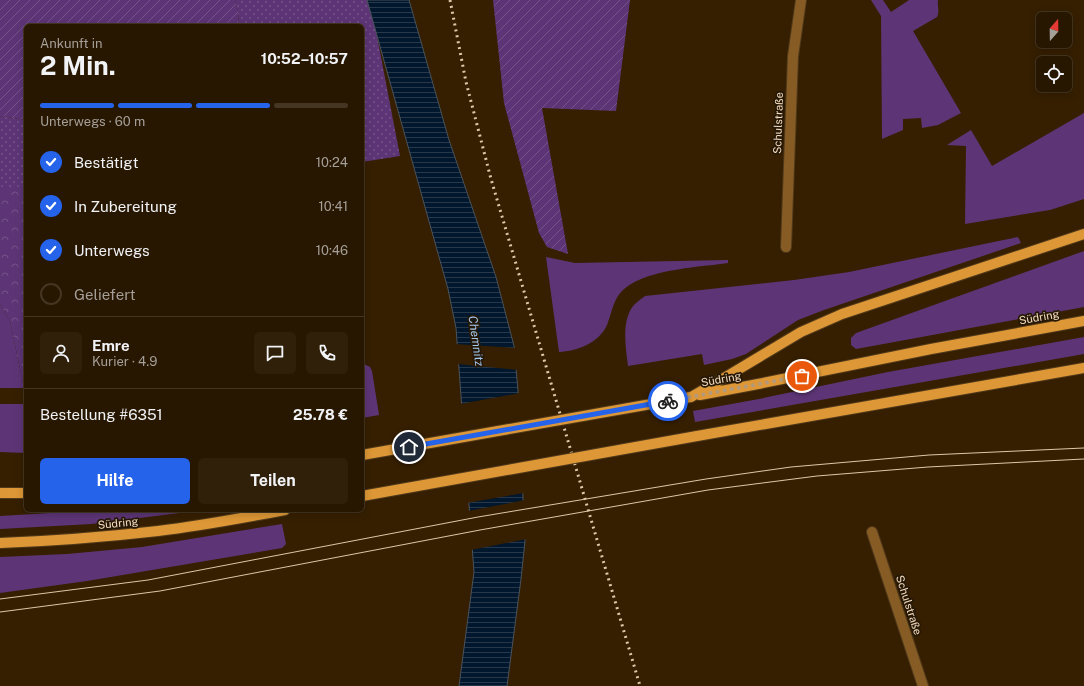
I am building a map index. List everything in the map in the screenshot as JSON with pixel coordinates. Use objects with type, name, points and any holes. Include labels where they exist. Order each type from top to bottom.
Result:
[{"type":"main road","points":[[691,396],[801,332],[842,314],[1084,234]]},
{"type":"main road","name":"Südring","points":[[364,455],[758,384],[931,349],[1084,321]]},
{"type":"main road","points":[[364,496],[1084,368]]},
{"type":"main road","points":[[0,493],[24,493]]},
{"type":"main road","name":"Südring","points":[[0,543],[73,540],[160,531],[222,522],[272,512]]},
{"type":"street","name":"Schulstraße","points":[[786,247],[793,56],[801,0]]},
{"type":"street","name":"Schulstraße","points":[[872,532],[923,686]]},
{"type":"green space","points":[[0,0],[235,0],[238,11],[239,24],[24,24],[24,120],[0,116]]},
{"type":"green space","points":[[235,0],[370,0],[400,156],[364,162],[364,24],[239,24],[238,11]]},
{"type":"green space","points":[[493,0],[630,0],[616,111],[542,108],[568,254],[547,247],[539,233],[504,103]]},
{"type":"green space","points":[[871,0],[883,0],[891,12],[909,0],[938,0],[937,17],[913,31],[961,113],[938,125],[922,128],[921,118],[903,119],[903,130],[882,139],[881,16]]},
{"type":"green space","points":[[1084,113],[1084,199],[1050,210],[965,224],[966,146],[947,145],[971,130],[992,166]]},
{"type":"green space","points":[[0,116],[24,120],[24,189],[0,189]]},
{"type":"green space","points":[[0,159],[24,167],[24,388],[10,321],[0,304]]},
{"type":"green space","points":[[1018,237],[1021,243],[798,320],[746,354],[732,359],[704,365],[702,354],[628,366],[625,338],[626,324],[633,306],[645,296],[794,280],[849,272]]},
{"type":"green space","points":[[1084,251],[1084,307],[856,349],[851,345],[851,338],[856,333]]},
{"type":"green space","points":[[546,257],[575,263],[728,260],[728,263],[691,267],[665,272],[641,279],[631,284],[617,297],[607,325],[599,337],[580,348],[559,352]]},
{"type":"green space","points":[[0,304],[10,321],[24,388],[0,388]]},
{"type":"green space","points":[[1084,337],[1084,354],[695,422],[693,411],[888,372]]},
{"type":"green space","points":[[364,364],[370,367],[372,371],[379,415],[364,418]]},
{"type":"green space","points":[[0,404],[24,404],[24,453],[0,452]]},
{"type":"green space","points":[[67,512],[188,512],[91,524],[0,529],[0,516]]},
{"type":"green space","points":[[282,524],[286,544],[282,548],[87,581],[0,593],[0,557],[67,554],[142,547]]},
{"type":"water","name":"Chemnitz","points":[[367,0],[409,0],[449,140],[496,277],[514,346],[518,391],[525,541],[507,686],[459,686],[474,572],[456,328],[448,289]]},
{"type":"pier","points":[[455,344],[516,348],[518,370],[457,364]]},
{"type":"pier","points":[[520,393],[524,493],[467,503],[460,404]]},
{"type":"pier","points":[[525,500],[527,539],[471,550],[468,511]]},
{"type":"tram line","points":[[0,599],[148,580],[478,517],[706,479],[791,467],[929,455],[1084,448]]},
{"type":"tram line","points":[[0,612],[160,591],[480,530],[708,490],[817,476],[928,467],[1084,459]]},
{"type":"railway","points":[[450,0],[466,82],[491,179],[640,686]]},
{"type":"way so far","points":[[668,401],[802,376]]},
{"type":"route","points":[[409,447],[668,401]]}]
